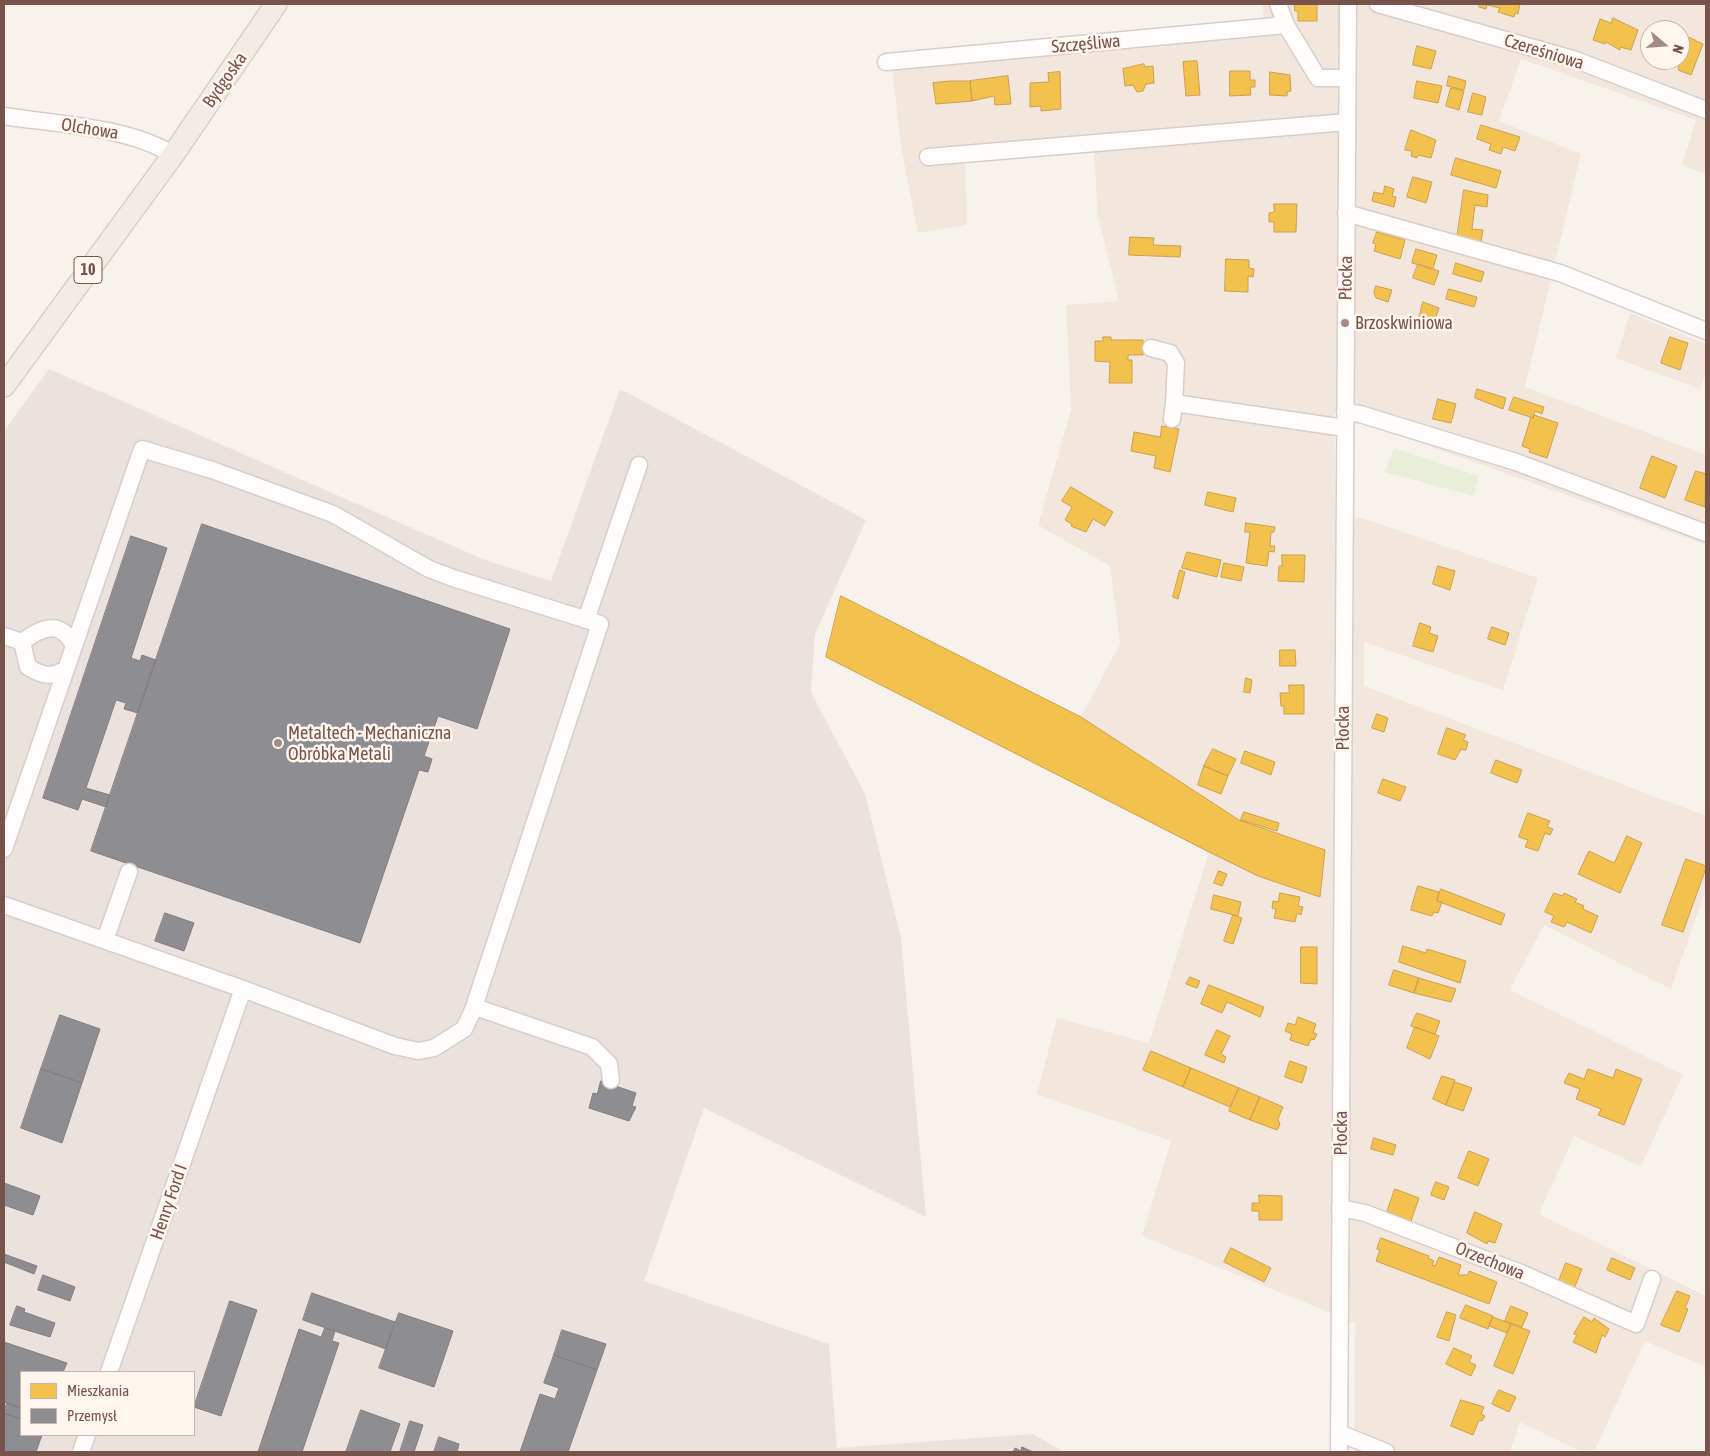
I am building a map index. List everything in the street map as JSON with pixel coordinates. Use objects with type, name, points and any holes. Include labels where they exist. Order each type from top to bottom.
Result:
[{"type":"main road","name":"Bydgoska","points":[[173,155],[276,4]]},
{"type":"main road","name":"10","points":[[4,386],[173,155]]},
{"type":"street","points":[[1278,4],[1286,25],[1318,78],[1348,78]]},
{"type":"street","name":"Płocka","points":[[1338,1452],[1348,4]]},
{"type":"street","name":"Czereśniowa","points":[[1378,4],[1576,60],[1706,110]]},
{"type":"street","name":"Szczęśliwa","points":[[886,62],[1286,25]]},
{"type":"street","name":"Olchowa","points":[[4,116],[127,135],[150,141],[173,155]]},
{"type":"street","points":[[928,158],[1347,122]]},
{"type":"street","points":[[1346,213],[1560,273],[1706,331]]},
{"type":"street","points":[[1151,348],[1170,353],[1176,363],[1173,411],[1345,420],[1360,414],[1516,462],[1706,533]]},
{"type":"street","points":[[4,849],[7,827],[66,669],[142,449],[212,470],[334,514],[429,569],[600,624],[475,1007],[464,1029],[434,1048],[418,1051],[379,1040],[243,989],[4,905]]},
{"type":"street","points":[[586,620],[639,466]]},
{"type":"street","points":[[22,642],[39,629],[52,628],[69,636],[74,646]]},
{"type":"street","points":[[4,636],[22,642]]},
{"type":"street","points":[[22,642],[23,654],[28,667],[41,674],[54,676],[66,669]]},
{"type":"street","points":[[105,940],[129,872]]},
{"type":"street","name":"Henry Ford I","points":[[109,1371],[243,989]]},
{"type":"street","points":[[475,1007],[592,1047],[609,1064],[610,1080]]},
{"type":"street","name":"Orzechowa","points":[[1340,1208],[1366,1213],[1521,1273],[1636,1324],[1652,1279]]},
{"type":"street","points":[[1339,1433],[1386,1452]]},
{"type":"street","points":[[81,1452],[87,1436]]},
{"type":"shaded area","points":[[1262,4],[1706,4],[1706,174],[1682,165],[1696,120],[1521,59],[1499,121],[1581,154],[1525,387],[1706,455],[1706,545],[1334,412],[1335,516],[1361,518],[1538,578],[1503,690],[1364,642],[1364,686],[1706,816],[1706,889],[1671,989],[1544,925],[1510,990],[1683,1075],[1641,1166],[1574,1136],[1539,1214],[1706,1296],[1706,1367],[1645,1341],[1594,1452],[1582,1452],[1520,1422],[1510,1452],[1354,1452],[1355,1323],[1142,1236],[1171,1141],[1037,1094],[1057,1018],[1149,1043],[1209,852],[1258,876],[1320,897],[1325,850],[1239,820],[1081,717],[1120,644],[1110,566],[1038,525],[1071,410],[1066,305],[1119,301],[1098,217],[1094,151],[965,163],[967,225],[918,233],[902,152],[892,68],[1266,33]]},
{"type":"shaded area","points":[[1630,313],[1706,344],[1706,371],[1700,389],[1616,358]]},
{"type":"shaded area","points":[[49,369],[485,560],[551,581],[620,389],[866,520],[815,634],[811,692],[865,794],[901,938],[926,1217],[704,1108],[644,1281],[829,1344],[837,1448],[1033,1434],[1064,1452],[4,1452],[4,431]]},
{"type":"green space","points":[[1394,448],[1479,476],[1473,496],[1385,472]]},
{"type":"building: Mieszkania","points":[[1295,4],[1317,4],[1317,21],[1298,21],[1298,11],[1295,11]]},
{"type":"building: Mieszkania","points":[[1480,4],[1520,4],[1518,14],[1515,13],[1514,17],[1498,12],[1500,8],[1487,5],[1486,9],[1479,7]]},
{"type":"building: Mieszkania","points":[[1613,18],[1638,30],[1631,50],[1620,47],[1620,50],[1606,42],[1605,44],[1593,40],[1600,19],[1611,23]]},
{"type":"building: Mieszkania","points":[[1690,38],[1703,44],[1691,75],[1678,70],[1690,70]]},
{"type":"building: Mieszkania","points":[[1417,46],[1436,51],[1431,69],[1413,65]]},
{"type":"building: Mieszkania","points":[[1197,61],[1200,95],[1186,96],[1183,62]]},
{"type":"building: Mieszkania","points":[[1144,64],[1145,67],[1153,66],[1154,83],[1146,84],[1143,91],[1137,92],[1133,85],[1125,86],[1123,69]]},
{"type":"building: Mieszkania","points":[[1230,71],[1250,71],[1250,80],[1255,80],[1255,87],[1250,87],[1251,95],[1230,96]]},
{"type":"building: Mieszkania","points":[[1060,72],[1061,109],[1041,111],[1041,106],[1030,107],[1030,83],[1049,82],[1048,73]]},
{"type":"building: Mieszkania","points":[[1270,72],[1290,75],[1291,91],[1287,92],[1287,96],[1270,95]]},
{"type":"building: Mieszkania","points":[[1008,76],[1011,104],[995,105],[994,96],[972,101],[970,81]]},
{"type":"building: Mieszkania","points":[[1449,76],[1466,81],[1464,90],[1447,86]]},
{"type":"building: Mieszkania","points":[[970,81],[972,101],[936,104],[933,83]]},
{"type":"building: Mieszkania","points":[[1417,81],[1442,86],[1438,103],[1414,98]]},
{"type":"building: Mieszkania","points":[[1451,88],[1464,91],[1459,110],[1446,106]]},
{"type":"building: Mieszkania","points":[[1473,93],[1486,97],[1482,115],[1468,112]]},
{"type":"building: Mieszkania","points":[[1481,125],[1520,137],[1515,151],[1503,147],[1501,154],[1489,150],[1491,144],[1477,139]]},
{"type":"building: Mieszkania","points":[[1411,130],[1436,140],[1431,158],[1418,155],[1417,158],[1411,156],[1412,151],[1405,150]]},
{"type":"building: Mieszkania","points":[[1456,158],[1501,171],[1496,188],[1451,175]]},
{"type":"building: Mieszkania","points":[[1413,177],[1432,182],[1426,203],[1407,197]]},
{"type":"building: Mieszkania","points":[[1385,186],[1394,189],[1392,196],[1396,197],[1394,207],[1372,201],[1374,192],[1383,194]]},
{"type":"building: Mieszkania","points":[[1464,190],[1488,195],[1487,207],[1475,205],[1472,229],[1483,230],[1481,242],[1457,238]]},
{"type":"building: Mieszkania","points":[[1274,204],[1297,204],[1296,232],[1274,232],[1274,222],[1269,222],[1269,213],[1274,212]]},
{"type":"building: Mieszkania","points":[[1377,232],[1405,240],[1400,259],[1374,251],[1376,244],[1373,243]]},
{"type":"building: Mieszkania","points":[[1130,237],[1154,238],[1153,245],[1181,246],[1180,257],[1129,255]]},
{"type":"building: Mieszkania","points":[[1416,249],[1437,255],[1433,269],[1412,263]]},
{"type":"building: Mieszkania","points":[[1226,259],[1249,260],[1249,268],[1254,269],[1253,277],[1248,276],[1248,292],[1225,291]]},
{"type":"building: Mieszkania","points":[[1456,263],[1484,272],[1481,282],[1453,274]]},
{"type":"building: Mieszkania","points":[[1418,264],[1439,271],[1434,285],[1413,278]]},
{"type":"building: Mieszkania","points":[[1376,286],[1392,290],[1388,302],[1376,298],[1374,293]]},
{"type":"building: Mieszkania","points":[[1449,289],[1477,297],[1474,307],[1446,299]]},
{"type":"building: Mieszkania","points":[[1423,302],[1439,308],[1432,328],[1418,324]]},
{"type":"building: Mieszkania","points":[[1103,337],[1111,337],[1111,340],[1143,340],[1143,355],[1128,355],[1128,360],[1132,360],[1132,383],[1109,383],[1110,362],[1095,361],[1095,341],[1103,341]]},
{"type":"building: Mieszkania","points":[[1670,337],[1688,343],[1680,370],[1661,363]]},
{"type":"building: Mieszkania","points":[[1477,389],[1506,398],[1503,409],[1475,398]]},
{"type":"building: Mieszkania","points":[[1514,397],[1544,407],[1542,414],[1535,411],[1533,418],[1509,410]]},
{"type":"building: Mieszkania","points":[[1438,399],[1456,404],[1451,423],[1433,419]]},
{"type":"building: Mieszkania","points":[[1534,415],[1558,423],[1547,458],[1529,452],[1530,449],[1522,446],[1531,417],[1533,418]]},
{"type":"building: Mieszkania","points":[[1162,426],[1179,429],[1170,472],[1154,468],[1156,456],[1131,451],[1134,432],[1160,437]]},
{"type":"building: Mieszkania","points":[[1652,456],[1677,466],[1665,498],[1640,488]]},
{"type":"building: Mieszkania","points":[[1696,471],[1706,474],[1705,507],[1685,500]]},
{"type":"building: Mieszkania","points":[[1071,487],[1113,512],[1105,526],[1093,519],[1086,532],[1071,526],[1072,524],[1065,520],[1072,507],[1062,501]]},
{"type":"building: Mieszkania","points":[[1208,492],[1236,498],[1233,512],[1205,505]]},
{"type":"building: Mieszkania","points":[[1246,523],[1275,527],[1274,532],[1271,532],[1270,546],[1275,546],[1274,552],[1269,551],[1267,566],[1246,563],[1250,532],[1245,532]]},
{"type":"building: Mieszkania","points":[[1187,552],[1221,560],[1217,577],[1182,568]]},
{"type":"building: Mieszkania","points":[[1282,555],[1305,555],[1304,582],[1278,581],[1279,566],[1282,566]]},
{"type":"building: Mieszkania","points":[[1224,563],[1244,567],[1241,581],[1221,577]]},
{"type":"building: Mieszkania","points":[[1438,566],[1455,571],[1450,590],[1433,584]]},
{"type":"building: Mieszkania","points":[[1180,570],[1185,572],[1178,599],[1173,597]]},
{"type":"building: Mieszkania","points":[[841,596],[1081,717],[1239,820],[1325,850],[1320,897],[1258,876],[826,657]]},
{"type":"building: Mieszkania","points":[[1420,623],[1431,627],[1429,633],[1438,636],[1433,652],[1413,646]]},
{"type":"building: Mieszkania","points":[[1492,627],[1509,633],[1505,645],[1488,639]]},
{"type":"building: Mieszkania","points":[[1280,650],[1295,650],[1296,666],[1280,666]]},
{"type":"building: Mieszkania","points":[[1246,678],[1252,680],[1250,693],[1244,692]]},
{"type":"building: Mieszkania","points":[[1289,685],[1304,685],[1304,714],[1284,714],[1280,693],[1289,693]]},
{"type":"building: Mieszkania","points":[[1377,714],[1388,718],[1384,732],[1372,728]]},
{"type":"building: Mieszkania","points":[[1447,728],[1466,735],[1463,740],[1468,742],[1466,750],[1461,749],[1455,760],[1438,754]]},
{"type":"building: Mieszkania","points":[[1213,749],[1236,759],[1228,776],[1204,766]]},
{"type":"building: Mieszkania","points":[[1245,751],[1275,762],[1271,775],[1241,763]]},
{"type":"building: Mieszkania","points":[[1496,760],[1522,770],[1517,783],[1491,773]]},
{"type":"building: Mieszkania","points":[[1204,766],[1228,776],[1221,794],[1198,785]]},
{"type":"building: Mieszkania","points":[[1383,779],[1406,787],[1400,801],[1378,793]]},
{"type":"building: Mieszkania","points":[[1244,812],[1279,823],[1277,831],[1241,820]]},
{"type":"building: Mieszkania","points":[[1528,813],[1550,821],[1547,827],[1553,829],[1550,835],[1545,833],[1538,851],[1525,847],[1528,840],[1519,837]]},
{"type":"building: Mieszkania","points":[[1627,836],[1642,843],[1620,893],[1578,874],[1589,851],[1614,863]]},
{"type":"building: Mieszkania","points":[[1686,859],[1706,866],[1706,868],[1683,932],[1662,925]]},
{"type":"building: Mieszkania","points":[[1219,871],[1227,874],[1222,886],[1214,883]]},
{"type":"building: Mieszkania","points":[[1418,886],[1439,892],[1437,901],[1442,902],[1438,913],[1434,912],[1432,916],[1411,910]]},
{"type":"building: Mieszkania","points":[[1441,889],[1505,914],[1501,925],[1437,901]]},
{"type":"building: Mieszkania","points":[[1280,893],[1300,897],[1298,906],[1303,907],[1301,915],[1297,913],[1295,922],[1274,918],[1276,909],[1272,908],[1273,901],[1278,902]]},
{"type":"building: Mieszkania","points":[[1554,893],[1563,896],[1564,893],[1577,899],[1575,902],[1584,906],[1583,909],[1598,916],[1591,933],[1567,922],[1564,927],[1551,922],[1554,916],[1545,912]]},
{"type":"building: Mieszkania","points":[[1214,895],[1241,902],[1238,916],[1211,909]]},
{"type":"building: Mieszkania","points":[[1233,915],[1242,918],[1233,944],[1224,941]]},
{"type":"building: Mieszkania","points":[[1403,946],[1426,953],[1427,949],[1466,961],[1460,983],[1399,962]]},
{"type":"building: Mieszkania","points":[[1301,947],[1317,947],[1317,984],[1301,983]]},
{"type":"building: Mieszkania","points":[[1394,970],[1419,978],[1414,993],[1389,985]]},
{"type":"building: Mieszkania","points":[[1190,977],[1200,981],[1197,988],[1186,984]]},
{"type":"building: Mieszkania","points":[[1419,978],[1456,989],[1451,1002],[1414,993]]},
{"type":"building: Mieszkania","points":[[1209,985],[1264,1007],[1260,1017],[1227,1002],[1222,1013],[1201,1004]]},
{"type":"building: Mieszkania","points":[[1417,1013],[1440,1021],[1435,1034],[1411,1026]]},
{"type":"building: Mieszkania","points":[[1298,1017],[1316,1024],[1313,1033],[1317,1034],[1314,1040],[1311,1039],[1308,1046],[1290,1040],[1292,1034],[1285,1031],[1288,1023],[1295,1025]]},
{"type":"building: Mieszkania","points":[[1415,1027],[1439,1036],[1430,1059],[1407,1048]]},
{"type":"building: Mieszkania","points":[[1217,1030],[1230,1036],[1221,1054],[1226,1057],[1224,1063],[1205,1055]]},
{"type":"building: Mieszkania","points":[[1151,1051],[1191,1068],[1183,1087],[1143,1070]]},
{"type":"building: Mieszkania","points":[[1290,1061],[1307,1067],[1302,1083],[1285,1077]]},
{"type":"building: Mieszkania","points":[[1191,1068],[1239,1088],[1230,1107],[1183,1087]]},
{"type":"building: Mieszkania","points":[[1588,1069],[1613,1078],[1616,1069],[1642,1079],[1624,1125],[1598,1115],[1601,1109],[1576,1099],[1580,1089],[1564,1083],[1569,1073],[1584,1079]]},
{"type":"building: Mieszkania","points":[[1442,1076],[1455,1080],[1446,1105],[1433,1099]]},
{"type":"building: Mieszkania","points":[[1455,1082],[1472,1088],[1463,1111],[1446,1105]]},
{"type":"building: Mieszkania","points":[[1239,1088],[1260,1097],[1250,1120],[1229,1111]]},
{"type":"building: Mieszkania","points":[[1260,1097],[1283,1107],[1278,1119],[1280,1125],[1277,1130],[1250,1120]]},
{"type":"building: Mieszkania","points":[[1374,1138],[1396,1145],[1393,1155],[1371,1149]]},
{"type":"building: Mieszkania","points":[[1469,1151],[1489,1159],[1478,1186],[1458,1178]]},
{"type":"building: Mieszkania","points":[[1436,1182],[1449,1187],[1444,1200],[1431,1195]]},
{"type":"building: Mieszkania","points":[[1395,1189],[1419,1198],[1411,1221],[1387,1212]]},
{"type":"building: Mieszkania","points":[[1259,1195],[1282,1196],[1282,1220],[1259,1220],[1259,1211],[1252,1211],[1252,1203],[1259,1203]]},
{"type":"building: Mieszkania","points":[[1475,1212],[1502,1224],[1495,1243],[1488,1241],[1487,1244],[1467,1233]]},
{"type":"building: Mieszkania","points":[[1381,1238],[1429,1256],[1428,1258],[1434,1261],[1432,1265],[1435,1266],[1439,1257],[1461,1265],[1458,1275],[1468,1275],[1469,1271],[1497,1282],[1489,1304],[1376,1261],[1380,1250],[1377,1249]]},
{"type":"building: Mieszkania","points":[[1231,1248],[1271,1268],[1264,1282],[1224,1262]]},
{"type":"building: Mieszkania","points":[[1612,1258],[1635,1268],[1630,1280],[1607,1270]]},
{"type":"building: Mieszkania","points":[[1566,1263],[1582,1269],[1574,1289],[1558,1283]]},
{"type":"building: Mieszkania","points":[[1677,1291],[1690,1296],[1685,1308],[1688,1309],[1679,1332],[1661,1325]]},
{"type":"building: Mieszkania","points":[[1466,1305],[1493,1316],[1488,1329],[1460,1318]]},
{"type":"building: Mieszkania","points":[[1511,1306],[1528,1313],[1522,1327],[1505,1321]]},
{"type":"building: Mieszkania","points":[[1447,1312],[1456,1315],[1449,1341],[1437,1337]]},
{"type":"building: Mieszkania","points":[[1493,1317],[1511,1324],[1507,1333],[1489,1326]]},
{"type":"building: Mieszkania","points":[[1584,1317],[1592,1322],[1594,1318],[1609,1329],[1605,1337],[1602,1335],[1596,1353],[1573,1342],[1577,1335],[1574,1334]]},
{"type":"building: Mieszkania","points":[[1511,1324],[1530,1331],[1513,1374],[1494,1366]]},
{"type":"building: Mieszkania","points":[[1454,1348],[1472,1356],[1469,1362],[1476,1365],[1471,1376],[1446,1364]]},
{"type":"building: Mieszkania","points":[[1499,1390],[1516,1397],[1509,1412],[1492,1404]]},
{"type":"building: Mieszkania","points":[[1461,1400],[1484,1407],[1481,1414],[1485,1416],[1482,1421],[1479,1420],[1473,1435],[1451,1426]]},
{"type":"building: Przemysł","name":"Metaltech - Mechaniczna Obróbka Metali","points":[[202,524],[510,629],[477,729],[438,716],[424,756],[432,759],[428,772],[419,770],[360,943],[91,851]]},
{"type":"building: Przemysł","points":[[131,536],[167,548],[131,658],[140,661],[142,655],[156,660],[138,713],[124,709],[126,703],[116,700],[86,788],[110,795],[106,807],[82,799],[78,810],[43,798]]},
{"type":"building: Przemysł","points":[[165,913],[194,923],[184,951],[155,941]]},
{"type":"building: Przemysł","points":[[60,1015],[100,1029],[82,1083],[41,1069]]},
{"type":"building: Przemysł","points":[[41,1069],[82,1083],[62,1143],[21,1128]]},
{"type":"building: Przemysł","points":[[601,1081],[636,1093],[632,1106],[636,1107],[629,1121],[589,1108],[593,1093],[597,1094]]},
{"type":"building: Przemysł","points":[[4,1183],[40,1196],[33,1215],[4,1205]]},
{"type":"building: Przemysł","points":[[4,1254],[37,1266],[34,1274],[4,1262]]},
{"type":"building: Przemysł","points":[[43,1275],[75,1287],[70,1301],[38,1290]]},
{"type":"building: Przemysł","points":[[312,1293],[395,1322],[386,1349],[303,1320]]},
{"type":"building: Przemysł","points":[[230,1301],[257,1310],[221,1416],[195,1407]]},
{"type":"building: Przemysł","points":[[17,1306],[25,1309],[24,1312],[55,1323],[50,1337],[10,1325]]},
{"type":"building: Przemysł","points":[[399,1313],[453,1331],[434,1387],[379,1368]]},
{"type":"building: Przemysł","points":[[325,1328],[335,1331],[332,1341],[339,1343],[302,1452],[258,1452],[299,1329],[321,1337]]},
{"type":"building: Przemysł","points":[[562,1330],[606,1344],[597,1370],[554,1355]]},
{"type":"building: Przemysł","points":[[4,1342],[67,1363],[63,1371],[20,1371],[20,1408],[4,1402]]},
{"type":"building: Przemysł","points":[[554,1355],[597,1370],[568,1452],[520,1452],[540,1394],[555,1399],[559,1388],[544,1383]]},
{"type":"building: Przemysł","points":[[7,1403],[20,1408],[20,1419],[4,1413]]},
{"type":"building: Przemysł","points":[[361,1410],[400,1424],[390,1452],[346,1452]]},
{"type":"building: Przemysł","points":[[4,1413],[20,1419],[20,1436],[42,1436],[36,1452],[4,1452]]},
{"type":"building: Przemysł","points":[[410,1421],[423,1425],[414,1452],[400,1452]]},
{"type":"building: Przemysł","points":[[439,1437],[459,1444],[457,1452],[434,1452]]},
{"type":"building: Przemysł","points":[[1022,1447],[1033,1452],[1013,1452],[1015,1448],[1021,1451]]},
{"type":"place","name":"Brzoskwiniowa","points":[[1345,323]]},
{"type":"place","name":"Metaltech - Mechaniczna Obróbka Metali","points":[[278,743]]}]
